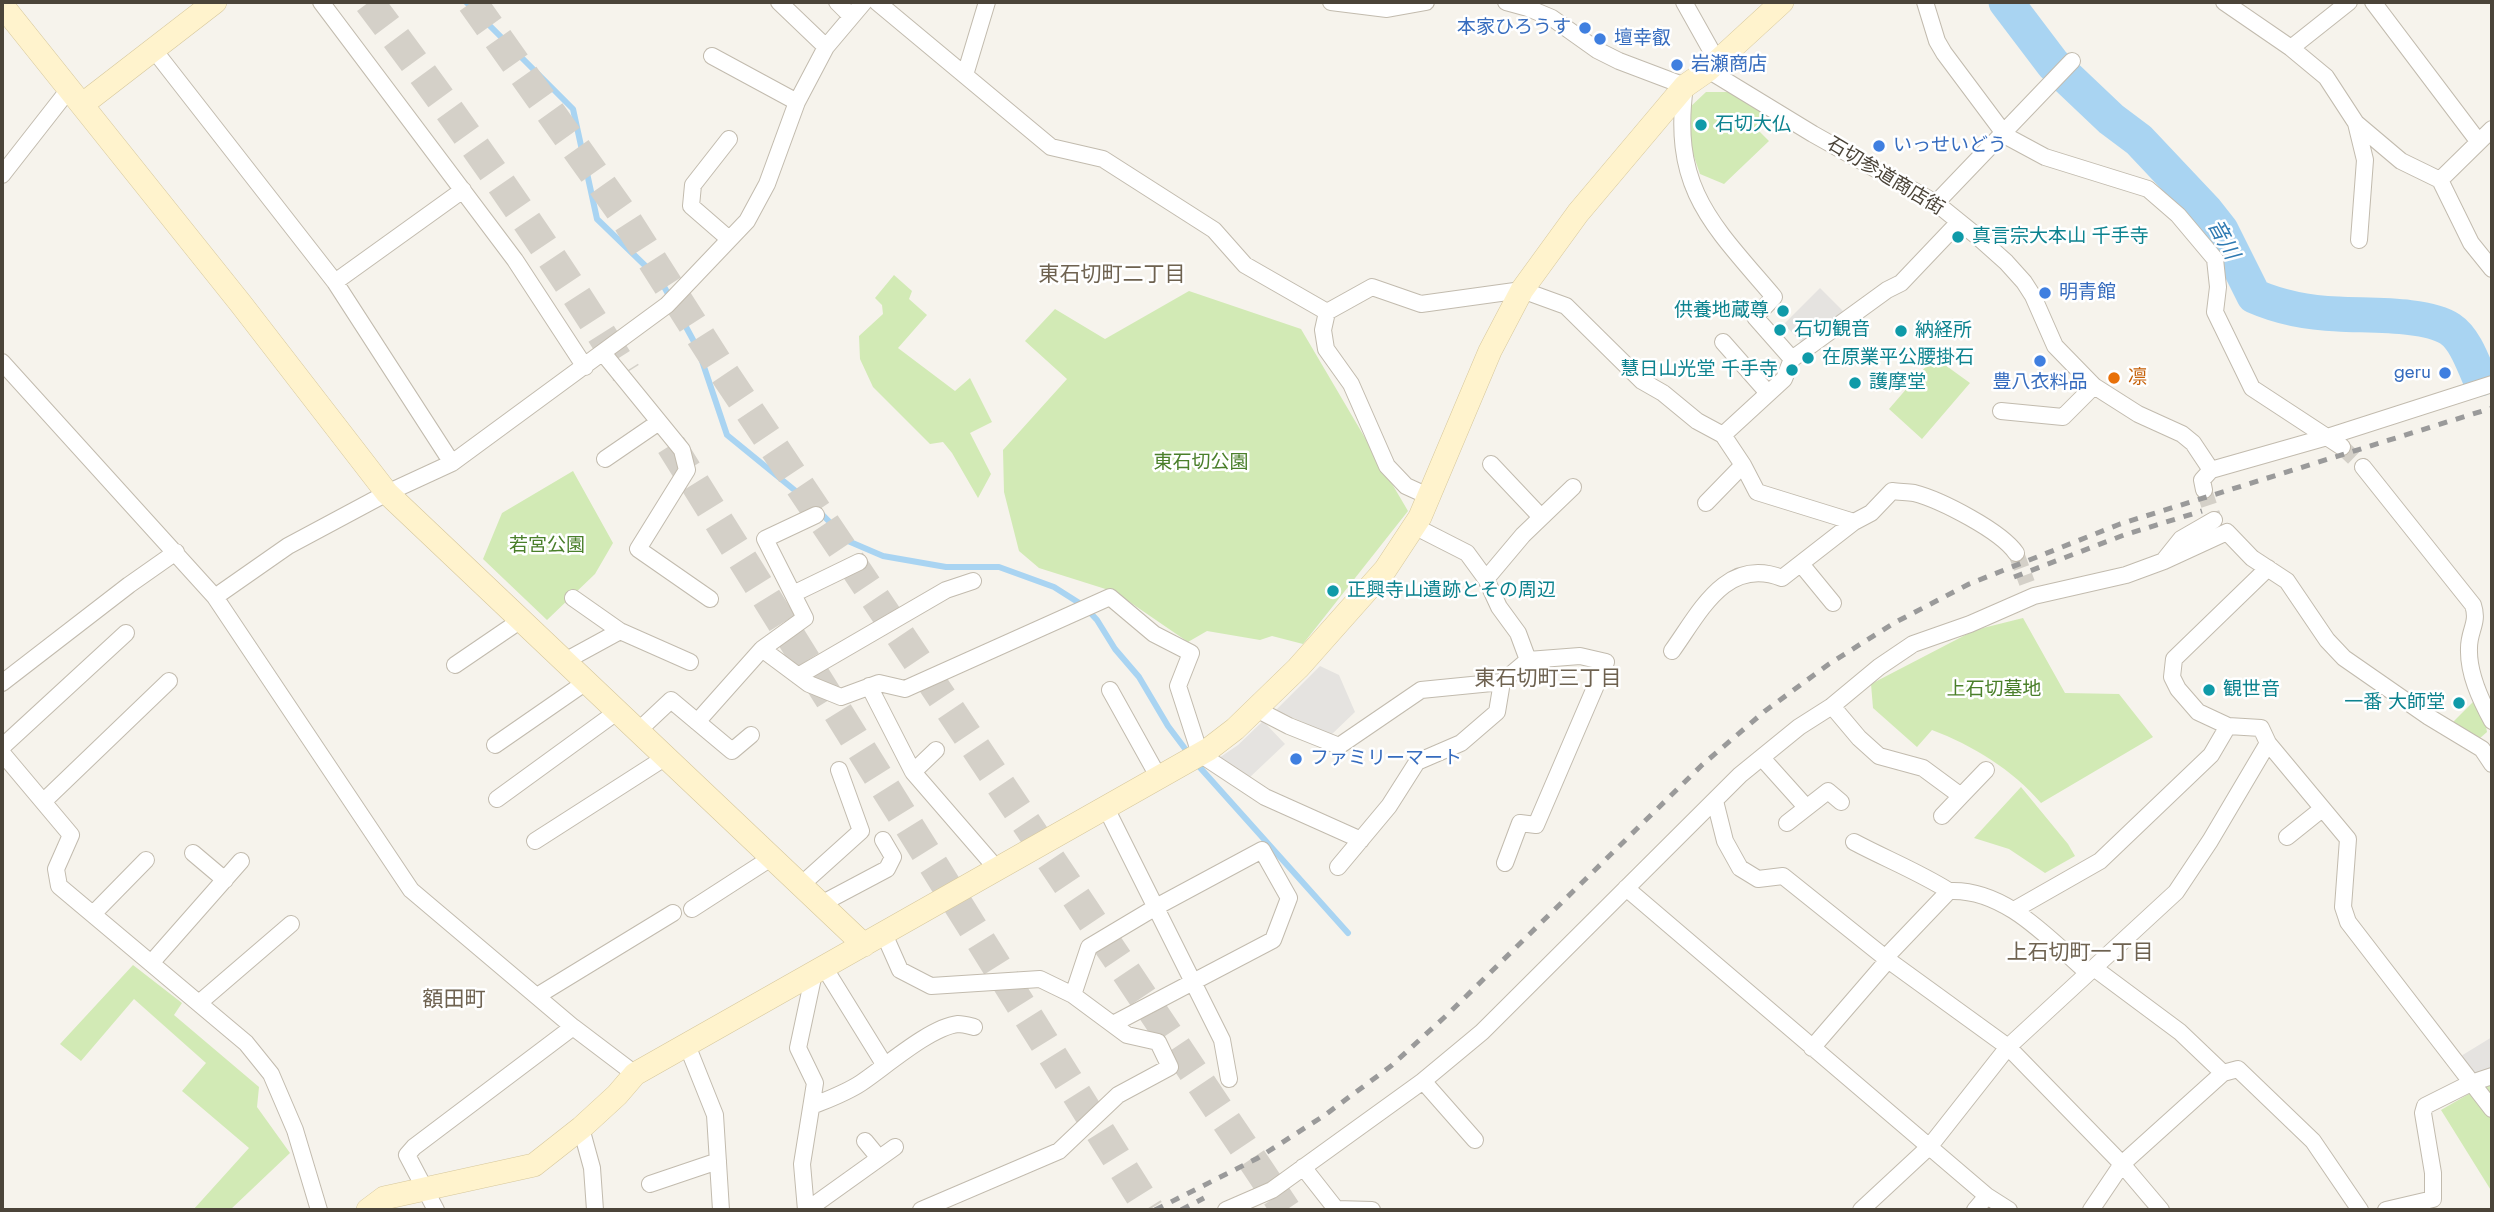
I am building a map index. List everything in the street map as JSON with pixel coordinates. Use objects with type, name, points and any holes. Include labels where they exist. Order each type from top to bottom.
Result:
[{"type":"street","points":[[2,174],[77,96],[153,50],[215,2]]},
{"type":"street","points":[[321,2],[515,260],[585,367]]},
{"type":"street","points":[[779,2],[826,47]]},
{"type":"street","points":[[837,2],[851,16]]},
{"type":"street","points":[[215,597],[288,546],[387,493],[452,463],[667,305],[747,221],[767,184],[797,102],[826,47],[864,2]]},
{"type":"street","points":[[877,2],[1051,147],[1103,159],[1214,230],[1245,265],[1327,312]]},
{"type":"street","points":[[965,75],[987,2]]},
{"type":"street","points":[[1331,2],[1368,4],[1387,9],[1426,2]]},
{"type":"street","points":[[1506,2],[1552,18],[1597,50],[1619,61],[1685,86]]},
{"type":"street","points":[[1684,2],[1712,52],[1708,70]]},
{"type":"street","points":[[368,1210],[384,1198],[431,1200],[534,1165],[581,1128],[635,1074],[1218,743],[1298,668],[1385,570],[1414,526],[1490,351],[1522,290],[1578,212],[1685,86],[1708,70],[1782,2]]},
{"type":"street","points":[[1925,2],[1937,41],[2003,133],[2045,157],[2148,188],[2178,215],[2215,259],[2218,286],[2215,312],[2252,388],[2342,447]]},
{"type":"street","points":[[2224,2],[2291,48],[2326,77],[2356,122],[2401,161],[2440,180],[2471,243],[2492,269]]},
{"type":"street","points":[[2291,48],[2349,2]]},
{"type":"street","points":[[2373,2],[2478,141]]},
{"type":"street","points":[[2,5],[77,96],[387,493],[864,945]]},
{"type":"street","points":[[153,50],[335,282],[452,463]]},
{"type":"street","points":[[712,56],[797,102]]},
{"type":"street","points":[[1936,203],[2072,61]]},
{"type":"street","name":"石切参道商店街","points":[[1708,70],[1812,134],[1936,203],[2007,262],[2033,296],[2055,346],[2094,386],[2138,414],[2182,433],[2193,443],[2211,470]]},
{"type":"street","points":[[1685,86],[1681,113],[1689,180],[1718,232],[1774,297],[1755,317],[1792,359]]},
{"type":"street","points":[[2356,122],[2365,160],[2359,240]]},
{"type":"street","points":[[2440,180],[2492,129]]},
{"type":"street","points":[[729,139],[693,185],[691,206],[729,239]]},
{"type":"street","points":[[335,282],[463,190]]},
{"type":"street","points":[[1723,435],[1784,379],[1792,359],[1887,290],[1901,283],[1959,222]]},
{"type":"street","points":[[2471,243],[2492,252]]},
{"type":"street","points":[[1428,496],[1406,486],[1387,466],[1351,384],[1326,349],[1323,330],[1327,312],[1372,287],[1421,304],[1522,290],[1566,306],[1642,381],[1663,393],[1697,421],[1723,435],[1757,492],[1854,522]]},
{"type":"street","points":[[1723,342],[1768,393]]},
{"type":"street","points":[[603,354],[682,450],[687,470],[638,550],[710,599]]},
{"type":"street","points":[[2,362],[215,597],[411,890],[573,1027],[635,1074]]},
{"type":"street","points":[[2204,490],[2203,480],[2211,470],[2327,437],[2492,384]]},
{"type":"street","points":[[2001,411],[2063,417],[2094,386]]},
{"type":"street","points":[[605,459],[659,422]]},
{"type":"street","points":[[1491,464],[1541,517]]},
{"type":"street","points":[[1706,503],[1743,465]]},
{"type":"street","points":[[2363,467],[2473,605],[2476,622],[2469,648],[2472,674],[2492,721]]},
{"type":"street","points":[[1486,579],[1523,535],[1573,487]]},
{"type":"street","points":[[1672,651],[1712,597],[1737,576],[1765,571],[1782,578],[1854,522],[1871,513],[1892,491],[1914,493],[1972,519],[2010,544],[2016,553]]},
{"type":"street","points":[[697,722],[762,649],[805,618],[765,539],[817,514]]},
{"type":"street","points":[[2164,561],[2181,539],[2214,520]]},
{"type":"street","points":[[1414,526],[1467,553],[1518,633],[1528,660]]},
{"type":"street","points":[[1226,1210],[1272,1190],[1423,1081],[1482,1032],[1740,775],[1800,727],[1913,644],[1970,624],[2031,589],[2126,575],[2227,532],[2252,558],[2287,581],[2327,640],[2344,658],[2429,717],[2487,743],[2492,764]]},
{"type":"street","points":[[2,683],[129,584],[176,552]]},
{"type":"street","points":[[793,594],[859,562]]},
{"type":"street","points":[[1801,564],[1833,603]]},
{"type":"street","points":[[2268,568],[2174,659],[2172,677],[2178,689],[2198,712],[2228,726],[2261,728],[2268,743],[2348,839],[2343,907],[2348,922],[2492,1109]]},
{"type":"street","points":[[798,676],[946,590],[973,581]]},
{"type":"street","points":[[762,649],[809,684],[841,697],[879,682],[905,689],[1110,597],[1154,634],[1191,653],[1178,686],[1200,754],[1265,797],[1361,840]]},
{"type":"street","points":[[573,598],[620,631],[690,662]]},
{"type":"street","points":[[455,664],[521,620]]},
{"type":"street","points":[[565,662],[620,631]]},
{"type":"street","points":[[2,747],[126,633]]},
{"type":"street","points":[[1256,709],[1339,746],[1421,690],[1503,682],[1528,660],[1580,656],[1606,662],[1536,825],[1520,824],[1505,863]]},
{"type":"street","points":[[44,801],[169,681]]},
{"type":"street","points":[[495,745],[586,682]]},
{"type":"street","points":[[1338,867],[1389,806],[1417,762],[1461,743],[1497,712],[1503,682]]},
{"type":"street","points":[[869,687],[913,772],[997,869]]},
{"type":"street","points":[[1110,691],[1159,778]]},
{"type":"street","points":[[638,731],[671,700],[733,751],[751,735]]},
{"type":"street","points":[[1832,706],[1859,738],[1879,756],[1923,768],[1961,796]]},
{"type":"street","points":[[497,799],[618,712]]},
{"type":"street","points":[[2014,910],[2100,861],[2211,755],[2228,726]]},
{"type":"street","points":[[1861,1210],[1930,1146],[2008,1047],[2176,892],[2210,842],[2268,743]]},
{"type":"street","points":[[913,772],[936,750]]},
{"type":"street","points":[[2,753],[71,835],[56,869],[59,886],[246,1043],[271,1074],[295,1130],[319,1210]]},
{"type":"street","points":[[535,841],[666,757]]},
{"type":"street","points":[[1762,758],[1806,807]]},
{"type":"street","points":[[1942,816],[1986,769]]},
{"type":"street","points":[[801,886],[861,831],[839,770]]},
{"type":"street","points":[[1787,823],[1828,791],[1840,802]]},
{"type":"street","points":[[1715,801],[1725,841],[1740,868],[1758,879],[1783,876],[1887,959],[2008,1047],[2122,1164],[2158,1209]]},
{"type":"street","points":[[1106,808],[1222,1040],[1228,1079]]},
{"type":"street","points":[[2287,837],[2322,809]]},
{"type":"street","points":[[821,904],[887,869],[893,857],[883,840]]},
{"type":"street","points":[[1854,842],[1922,874],[1949,891],[1969,890],[2014,910],[2091,970],[2180,1032],[2223,1073]]},
{"type":"street","points":[[1073,995],[1089,947],[1156,907],[1262,850],[1289,898],[1273,940],[1113,1024]]},
{"type":"street","points":[[193,853],[225,880]]},
{"type":"street","points":[[692,909],[771,858]]},
{"type":"street","points":[[93,914],[146,860]]},
{"type":"street","points":[[152,962],[241,861]]},
{"type":"street","points":[[1626,888],[1987,1196],[2009,1210]]},
{"type":"street","points":[[1812,1048],[1949,891]]},
{"type":"street","points":[[537,996],[673,914]]},
{"type":"street","points":[[199,1003],[291,924]]},
{"type":"street","points":[[884,934],[900,970],[931,986],[1040,979],[1073,995],[1127,1035],[1158,1042],[1170,1067],[1118,1095],[1059,1151],[921,1210]]},
{"type":"street","points":[[819,970],[884,1064]]},
{"type":"street","points":[[806,1210],[802,1164],[816,1083],[798,1048],[819,970]]},
{"type":"street","points":[[812,1106],[861,1083],[884,1064],[935,1032],[958,1024],[974,1027]]},
{"type":"street","points":[[431,1200],[407,1154],[573,1027]]},
{"type":"street","points":[[687,1045],[715,1115],[720,1210]]},
{"type":"street","points":[[2091,1210],[2122,1164],[2223,1073],[2238,1069],[2313,1141],[2360,1210]]},
{"type":"street","points":[[2386,1210],[2433,1199],[2433,1173],[2423,1113],[2425,1106],[2471,1083],[2492,1076]]},
{"type":"street","points":[[1423,1081],[1475,1140]]},
{"type":"street","points":[[581,1128],[592,1168],[595,1210]]},
{"type":"street","points":[[865,1141],[879,1158]]},
{"type":"street","points":[[806,1210],[895,1147]]},
{"type":"street","points":[[650,1184],[718,1161]]},
{"type":"street","points":[[1303,1167],[1336,1209],[1372,1210]]},
{"type":"street","points":[[1975,1210],[1987,1196]]},
{"type":"green space","points":[[1706,92],[1728,92],[1767,114],[1755,127],[1769,141],[1724,184],[1700,174],[1690,145],[1688,109]]},
{"type":"green space","points":[[894,275],[912,291],[909,299],[927,315],[898,348],[955,391],[970,378],[992,422],[970,433],[991,474],[978,498],[943,442],[930,444],[873,387],[860,359],[859,336],[883,314],[882,305],[875,298]]},
{"type":"green space","name":"東石切公園","points":[[1189,291],[1301,329],[1408,511],[1303,644],[1272,636],[1260,640],[1207,631],[1188,642],[1115,592],[1039,568],[1019,551],[1004,492],[1003,450],[1067,379],[1025,341],[1055,309],[1105,339]]},
{"type":"green space","points":[[1934,357],[1970,383],[1922,439],[1889,409]]},
{"type":"green space","name":"若宮公園","points":[[573,471],[613,543],[595,574],[547,620],[483,559],[502,513]]},
{"type":"green space","name":"上石切墓地","points":[[2023,618],[2065,693],[2119,694],[2153,737],[2041,803],[2005,769],[1977,751],[1932,730],[1917,747],[1873,708],[1871,684],[1975,630]]},
{"type":"green space","points":[[2474,701],[2487,732],[2479,739],[2452,723]]},
{"type":"green space","points":[[2021,787],[2075,856],[2045,873],[2009,849],[1974,838]]},
{"type":"green space","points":[[133,965],[182,1003],[174,1015],[259,1087],[257,1107],[290,1153],[230,1210],[193,1210],[249,1148],[182,1091],[206,1063],[134,999],[81,1061],[60,1044]]},
{"type":"green space","points":[[2492,1083],[2492,1192],[2441,1110]]},
{"type":"shaded area","points":[[1820,288],[1846,314],[1801,342],[1784,324]]},
{"type":"shaded area","points":[[1320,666],[1339,675],[1355,712],[1331,735],[1276,710]]},
{"type":"shaded area","points":[[1263,721],[1285,744],[1249,778],[1219,758],[1238,745]]},
{"type":"shaded area","points":[[2492,1037],[2492,1069],[2477,1075],[2461,1056]]},
{"type":"waterway","points":[[466,2],[573,109],[597,219],[661,281],[698,349],[727,435],[814,506],[848,541],[883,556],[946,567],[999,567],[1054,587],[1084,606],[1139,677],[1168,726],[1189,754]]},
{"type":"waterway","name":"音川","points":[[2006,2],[2053,64],[2111,119],[2139,140],[2206,211],[2221,230],[2254,296],[2306,311],[2411,318],[2439,324],[2450,329],[2460,339],[2480,379]]},
{"type":"waterway","points":[[1195,762],[1348,933]]},
{"type":"tunnel","points":[[369,2],[502,184],[626,373]]},
{"type":"tunnel","points":[[472,2],[622,213],[722,370],[1286,1210]]},
{"type":"tunnel","points":[[671,445],[1149,1210]]},
{"type":"tunnel","points":[[2342,447],[2363,467]]},
{"type":"tunnel","points":[[2204,490],[2214,520]]},
{"type":"tunnel","points":[[2016,553],[2027,583]]},
{"type":"railway","points":[[1155,1210],[1258,1158],[1325,1115],[1391,1066],[1448,1014],[1702,765],[1765,711],[1829,664],[1894,623],[1969,584],[2120,524],[2492,408]]},
{"type":"railway","points":[[2014,577],[2124,535],[2202,511]]},
{"type":"railway","points":[[1181,1210],[1204,1198]]},
{"type":"place","name":"本家ひろうす","points":[[1585,28]]},
{"type":"place","name":"壇幸叡","points":[[1600,39]]},
{"type":"place","name":"岩瀬商店","points":[[1677,65]]},
{"type":"place","name":"石切大仏","points":[[1701,125]]},
{"type":"place","name":"いっせいどう","points":[[1879,146]]},
{"type":"place","name":"真言宗大本山 千手寺","points":[[1958,237]]},
{"type":"place","name":"明青館","points":[[2045,293]]},
{"type":"place","name":"供養地蔵尊","points":[[1783,311]]},
{"type":"place","name":"石切観音","points":[[1780,330]]},
{"type":"place","name":"納経所","points":[[1901,331]]},
{"type":"place","name":"在原業平公腰掛石","points":[[1808,358]]},
{"type":"place","name":"豊八衣料品","points":[[2040,361]]},
{"type":"place","name":"慧日山光堂 千手寺","points":[[1792,370]]},
{"type":"place","name":"geru","points":[[2445,373]]},
{"type":"place","name":"凛","points":[[2114,378]]},
{"type":"place","name":"護摩堂","points":[[1855,383]]},
{"type":"place","name":"正興寺山遺跡とその周辺","points":[[1333,591]]},
{"type":"place","name":"観世音","points":[[2209,690]]},
{"type":"place","name":"一番 大師堂","points":[[2459,703]]},
{"type":"place","name":"ファミリーマート","points":[[1296,759]]},
{"type":"district","name":"東石切町二丁目","points":[[1112,276]]},
{"type":"district","name":"東石切町三丁目","points":[[1548,680]]},
{"type":"district","name":"上石切町一丁目","points":[[2080,954]]},
{"type":"district","name":"額田町","points":[[454,1001]]}]
